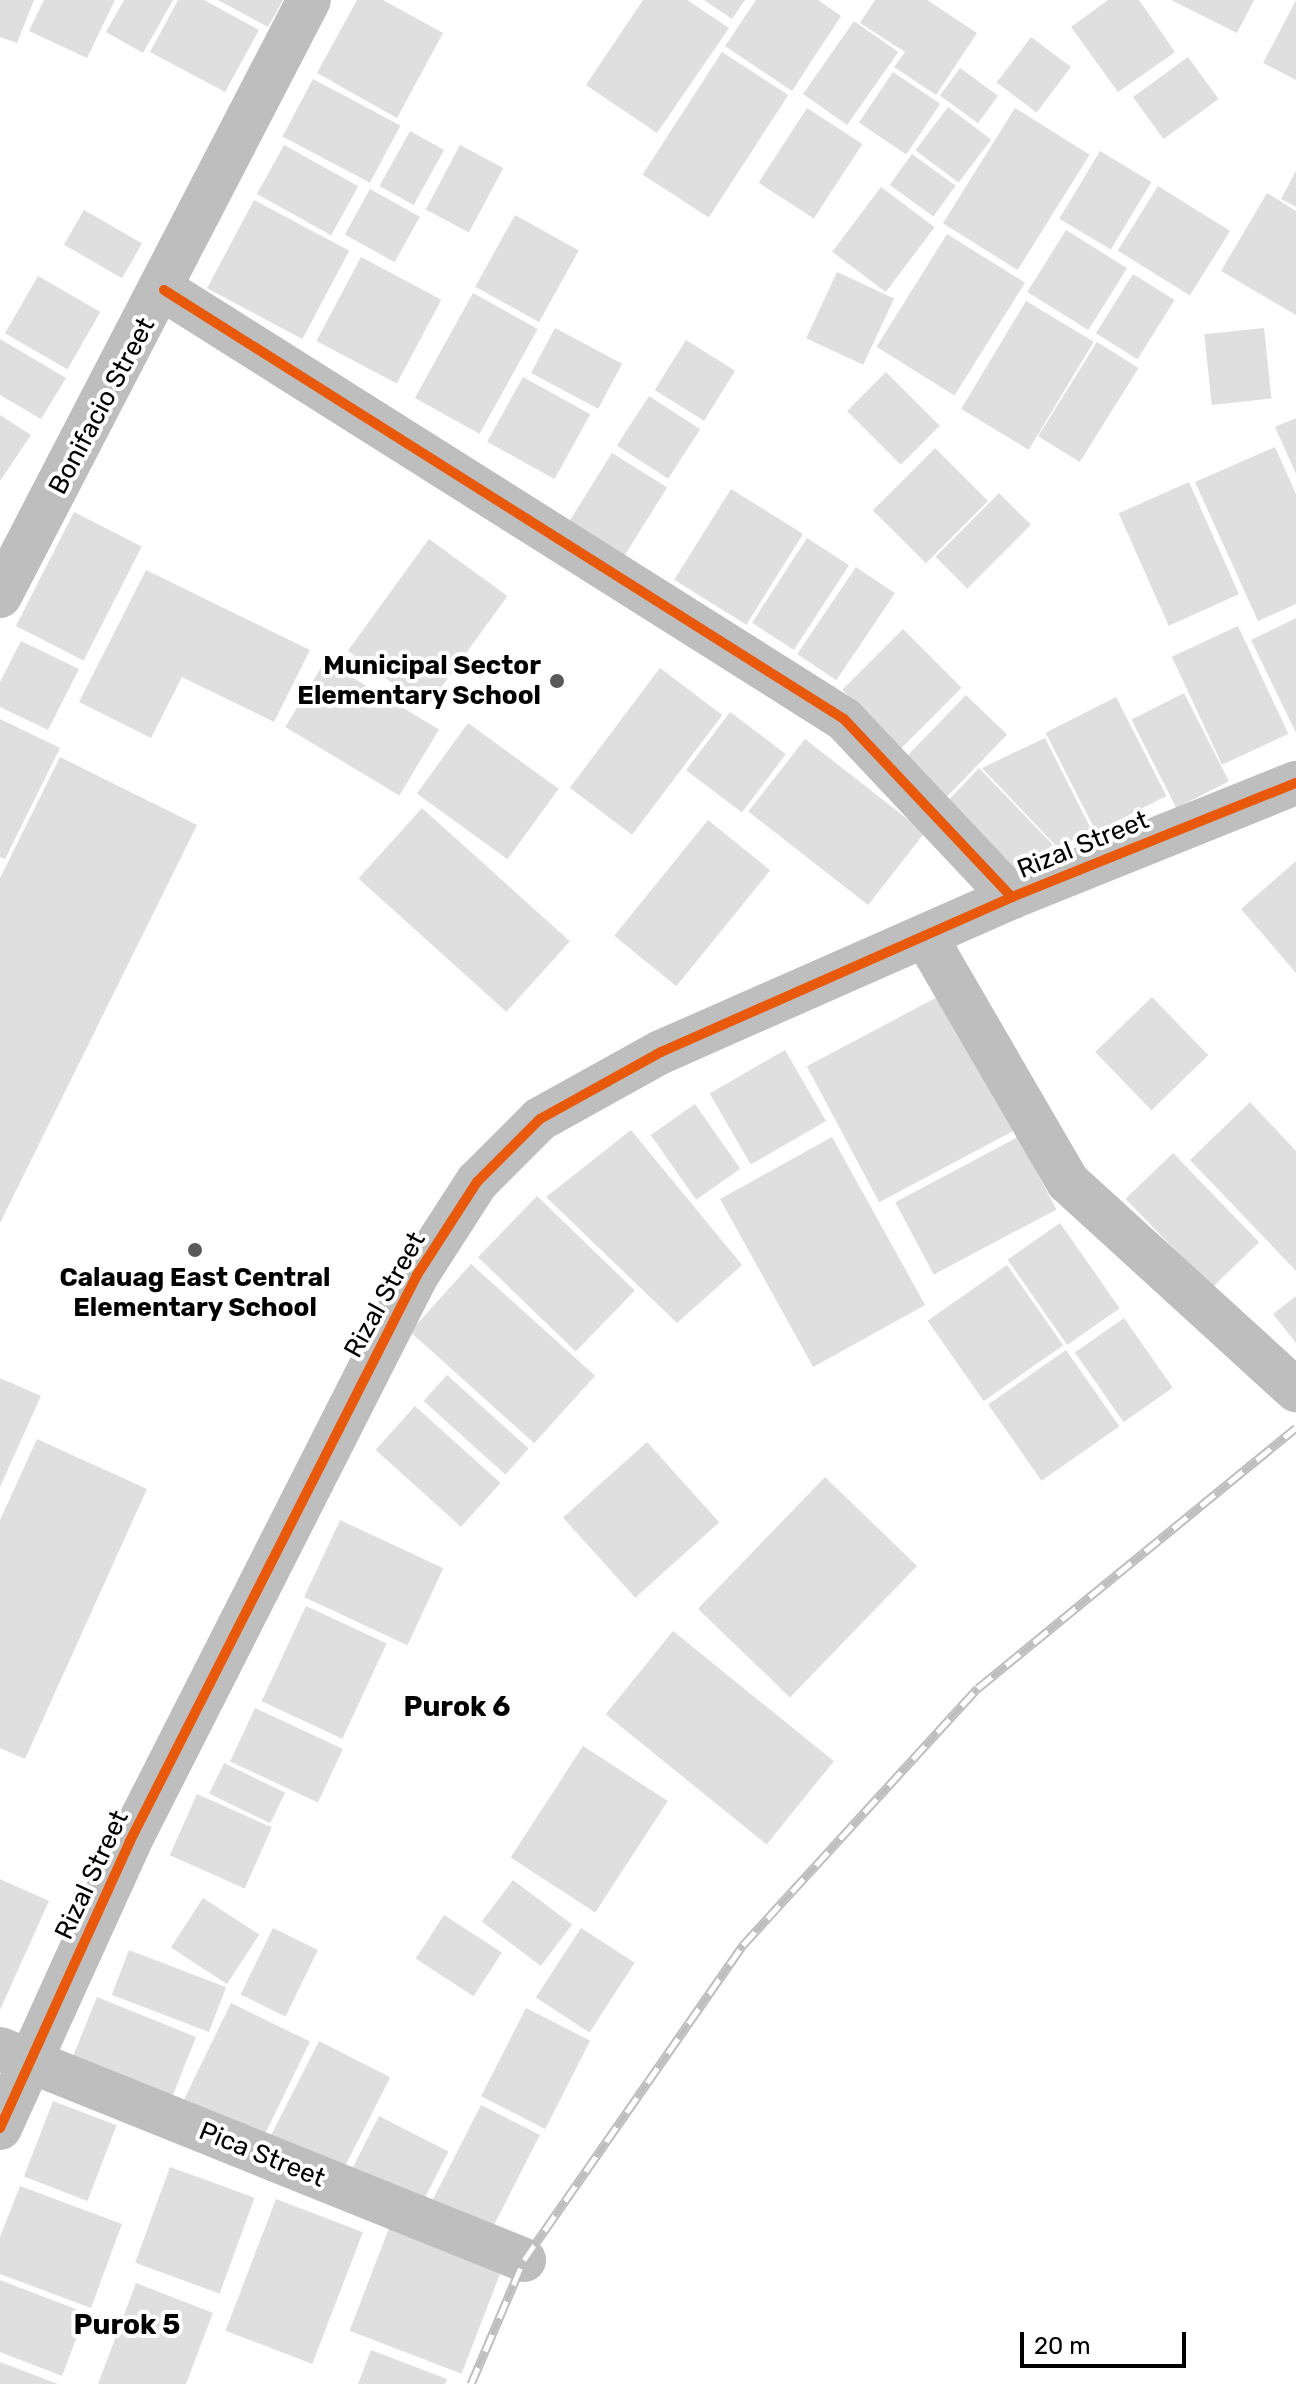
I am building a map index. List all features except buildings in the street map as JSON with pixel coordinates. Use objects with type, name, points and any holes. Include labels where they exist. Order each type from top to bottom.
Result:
[{"type":"street","name":"Bonifacio Street","points":[[0,596],[164,290],[309,0]]},
{"type":"street","points":[[164,290],[844,719],[1012,897]]},
{"type":"street","name":"Rizal Street","points":[[0,2128],[16,2056],[152,1799],[417,1275],[477,1182],[540,1119],[661,1052],[927,939],[1012,897],[1296,783]]},
{"type":"street","points":[[927,939],[1068,1182],[1296,1390]]},
{"type":"street","name":"Pica Street","points":[[16,2056],[524,2260]]},
{"type":"railway","points":[[471,2384],[524,2260],[743,1945],[978,1688],[1296,1428]]},
{"type":"cycle path","points":[[164,290],[844,719],[1012,897]]},
{"type":"cycle path","points":[[0,2128],[130,1841],[417,1275],[477,1182],[540,1119],[661,1052],[1012,897],[1296,783]]},
{"type":"place","name":"Municipal Sector Elementary School","points":[[557,681]]},
{"type":"place","name":"Calauag East Central Elementary School","points":[[195,1250]]},
{"type":"district","name":"Purok 6","points":[[457,1707]]},
{"type":"district","name":"Purok 5","points":[[127,2325]]}]
